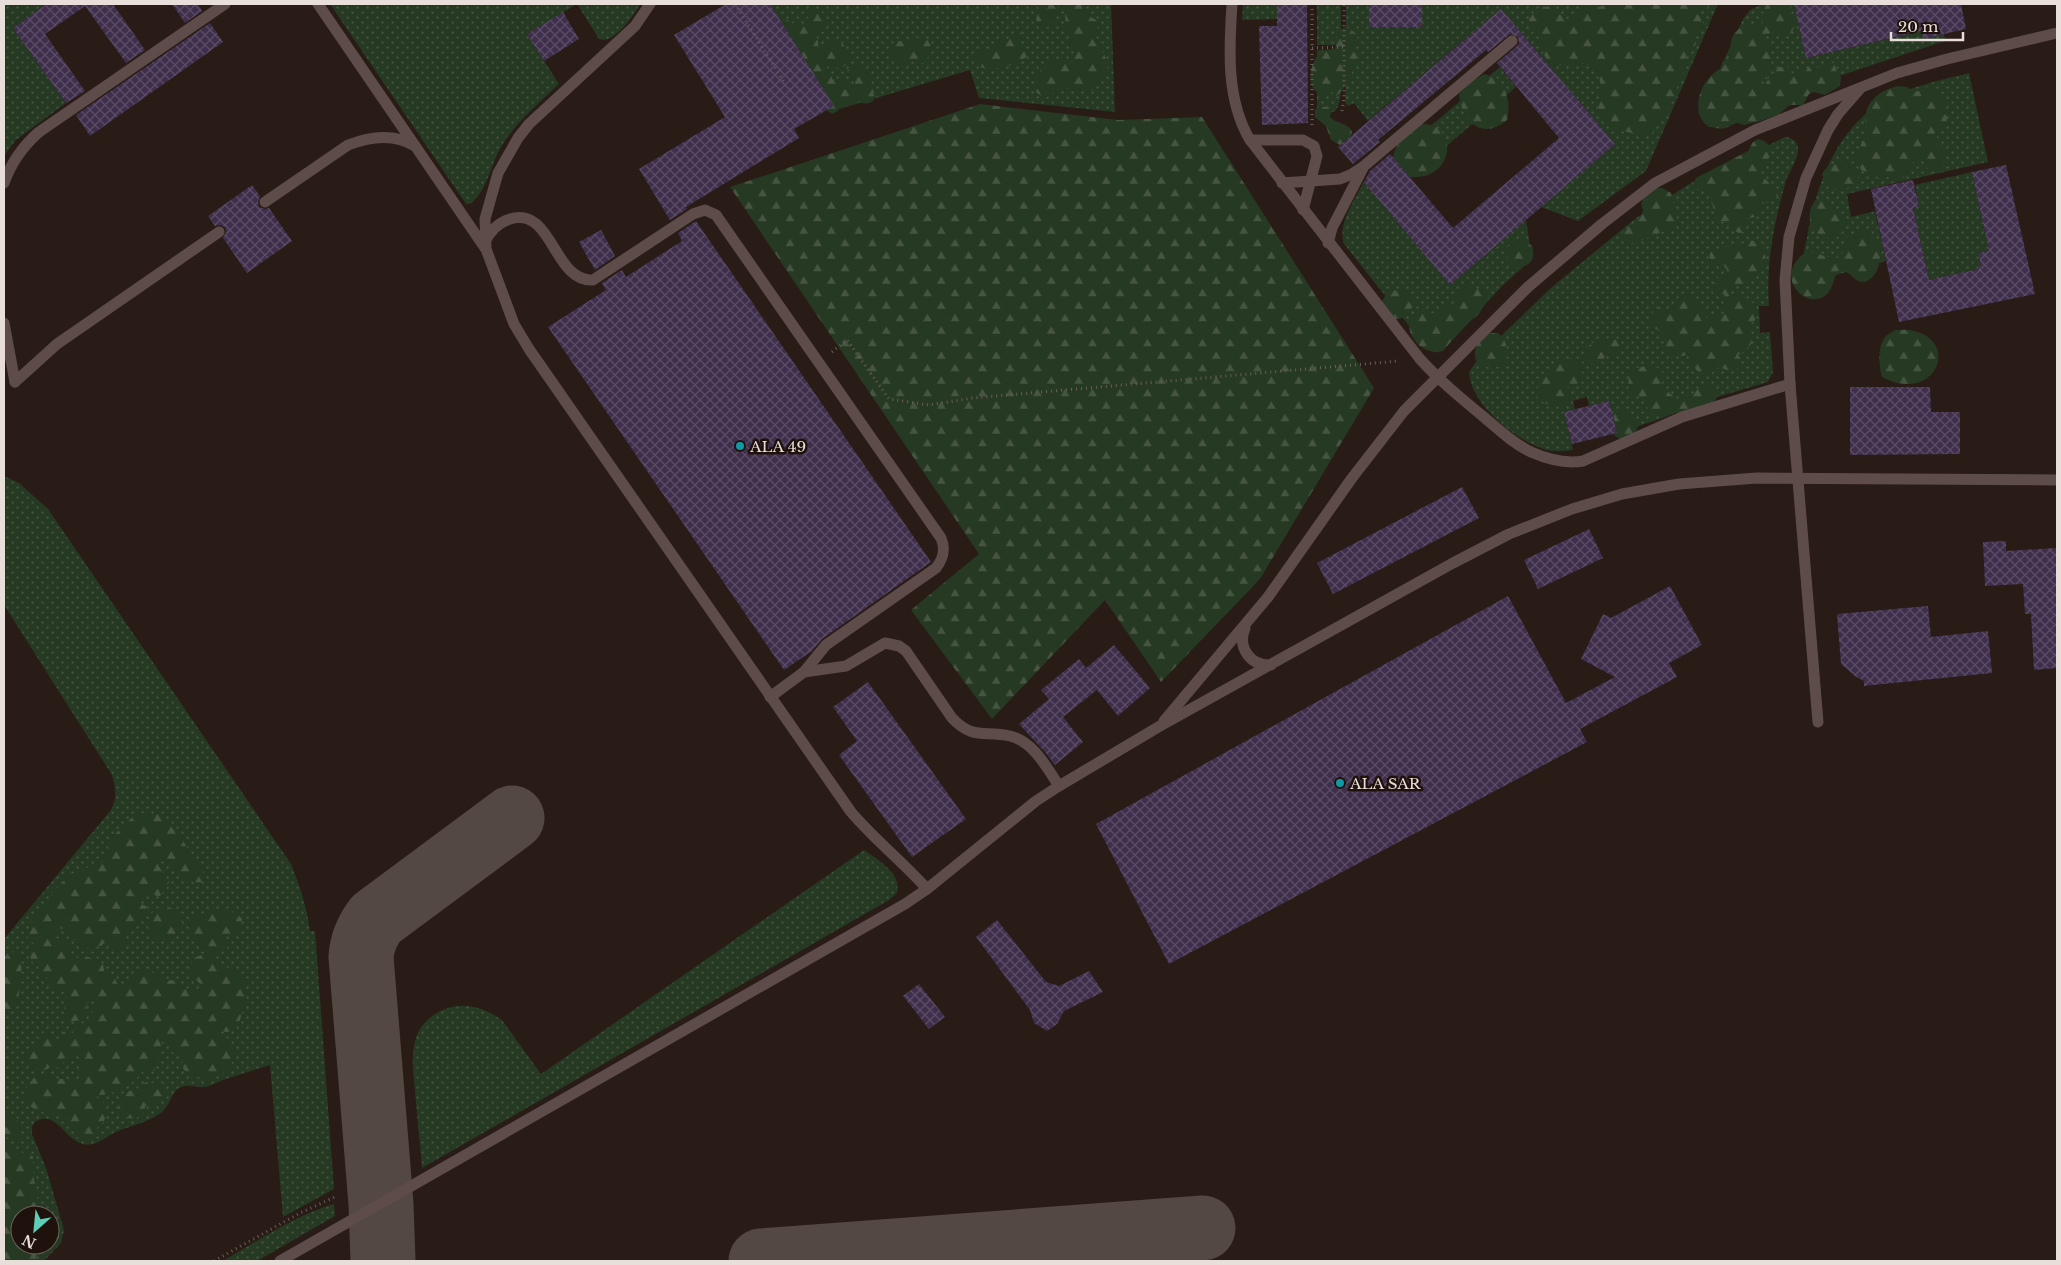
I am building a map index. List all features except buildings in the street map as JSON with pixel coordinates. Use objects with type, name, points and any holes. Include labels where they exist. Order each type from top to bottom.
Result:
[{"type":"lane","points":[[4,183],[18,155],[28,142],[40,132],[225,4]]},
{"type":"lane","points":[[318,4],[486,246],[511,317],[529,349],[851,812],[875,839],[908,868],[927,889]]},
{"type":"lane","points":[[486,246],[485,219],[492,190],[498,173],[518,138],[544,108],[635,26],[650,4]]},
{"type":"lane","points":[[1232,4],[1230,53],[1234,94],[1243,129],[1250,140],[1328,243],[1420,359],[1436,377],[1510,439],[1524,448],[1541,455],[1571,462],[1589,459],[1697,412],[1790,384]]},
{"type":"lane","points":[[1160,726],[1268,596],[1352,478],[1404,411],[1436,377],[1554,264],[1655,183],[1755,130],[1864,85],[1947,59],[2057,33]]},
{"type":"lane","points":[[1282,183],[1340,180],[1352,174],[1364,166],[1512,41]]},
{"type":"lane","points":[[1818,722],[1790,384],[1785,280],[1792,224],[1806,178],[1819,147],[1838,114],[1864,85]]},
{"type":"lane","points":[[264,202],[335,153],[362,140],[378,137],[394,138],[417,147]]},
{"type":"lane","points":[[1250,140],[1303,140],[1312,143],[1316,148],[1317,156],[1303,210]]},
{"type":"lane","points":[[1328,243],[1332,228],[1364,166]]},
{"type":"lane","points":[[486,246],[493,230],[506,220],[514,218],[528,219],[539,226],[575,276],[586,280],[593,280],[692,214],[699,211],[711,212],[716,215],[941,538],[944,551],[936,568],[826,645],[804,672],[770,697]]},
{"type":"lane","points":[[4,324],[15,382],[57,344],[219,232]]},
{"type":"lane","points":[[280,1261],[897,908],[927,889],[1036,801],[1160,726],[1452,563],[1509,534],[1572,509],[1622,494],[1679,484],[1757,478],[2057,480]]},
{"type":"lane","points":[[1247,623],[1242,639],[1244,650],[1254,661],[1271,665]]},
{"type":"lane","points":[[804,672],[846,666],[885,643],[899,646],[906,651],[952,718],[962,728],[972,733],[1011,736],[1021,741],[1040,758],[1059,786]]},
{"type":"path","points":[[735,4],[784,82]]},
{"type":"path","points":[[1312,4],[1312,133]]},
{"type":"path","points":[[1342,111],[1344,98],[1344,4]]},
{"type":"path","points":[[1312,48],[1344,47]]},
{"type":"path","points":[[819,362],[847,340],[889,400],[929,405],[974,398],[1420,359]]},
{"type":"path","points":[[214,1261],[300,1213],[335,1197]]},
{"type":"green space","points":[[4,4],[47,4],[13,28],[66,103],[16,140],[4,156]]},
{"type":"green space","points":[[330,4],[577,4],[527,34],[559,84],[513,130],[497,154],[481,192],[470,204],[466,204]]},
{"type":"green space","points":[[577,4],[640,4],[623,28],[611,38],[605,40],[599,39]]},
{"type":"green space","points":[[770,4],[1111,4],[1115,112],[979,98],[970,70],[836,110]]},
{"type":"green space","points":[[1033,4],[1080,4],[1087,15],[1098,21],[1099,25],[1094,35],[1108,64],[1105,77],[1091,91],[1063,89],[1058,90],[1049,97],[1036,92],[1034,87],[1040,70],[1051,61],[1057,60],[1072,63],[1075,50],[1068,34],[1064,5],[1058,6],[1056,20],[1052,25],[1045,28],[1036,21],[1039,8]]},
{"type":"green space","points":[[1243,4],[1277,4],[1277,19],[1242,20]]},
{"type":"green space","points":[[1317,4],[1341,4],[1341,45],[1317,45]]},
{"type":"green space","points":[[1346,4],[1369,4],[1370,27],[1422,27],[1422,4],[1718,4],[1646,171],[1578,221],[1541,207],[1615,144],[1501,9],[1368,121],[1354,103],[1348,106],[1345,103]]},
{"type":"green space","points":[[1585,4],[1598,4],[1597,8],[1607,4],[1710,4],[1709,7],[1698,10],[1698,14],[1703,18],[1703,29],[1699,34],[1694,35],[1696,44],[1684,60],[1685,72],[1679,76],[1676,95],[1667,103],[1669,110],[1667,115],[1658,120],[1653,133],[1637,134],[1611,126],[1603,119],[1599,112],[1601,85],[1598,76],[1591,67],[1578,63],[1552,64],[1542,50],[1538,35],[1531,31],[1529,19],[1537,9],[1544,7],[1556,8],[1566,22],[1571,22],[1578,10]]},
{"type":"green space","points":[[1762,4],[1794,4],[1806,58],[1921,31],[1923,39],[1944,34],[1945,41],[1839,76],[1753,113],[1728,127],[1721,129],[1711,127],[1705,101],[1743,19],[1750,10]]},
{"type":"green space","points":[[1768,4],[1792,4],[1788,15],[1795,19],[1796,22],[1792,32],[1788,35],[1770,33],[1765,37],[1765,41],[1772,48],[1770,67],[1767,70],[1768,78],[1759,80],[1762,88],[1778,67],[1787,66],[1792,73],[1796,74],[1800,69],[1805,73],[1809,66],[1821,68],[1829,62],[1834,63],[1841,77],[1840,86],[1825,95],[1814,92],[1809,94],[1803,105],[1790,105],[1778,115],[1760,121],[1744,125],[1738,123],[1709,127],[1700,116],[1698,110],[1699,96],[1702,89],[1710,77],[1729,58],[1734,34],[1747,23],[1756,27],[1762,25],[1764,11]]},
{"type":"green space","points":[[810,9],[823,13],[828,22],[823,32],[815,31],[819,54],[823,51],[827,41],[834,40],[840,42],[848,51],[848,62],[845,66],[838,68],[828,62],[827,68],[832,74],[832,79],[845,82],[850,87],[855,87],[855,78],[849,75],[847,71],[852,65],[863,68],[872,83],[874,100],[872,102],[857,103],[839,108],[838,111],[832,114],[826,110],[834,106],[781,21],[785,19],[797,25],[801,31],[803,26],[809,25],[807,14]]},
{"type":"green space","points":[[1347,27],[1358,35],[1356,44],[1351,48],[1359,56],[1350,78],[1340,93],[1336,96],[1330,90],[1323,96],[1313,88],[1311,82],[1310,76],[1313,64],[1319,53],[1335,49],[1340,30]]},
{"type":"green space","points":[[1020,33],[1025,34],[1025,38],[1019,43],[1027,56],[1022,60],[994,69],[985,69],[978,66],[974,61],[974,53],[980,49],[996,49],[997,44]]},
{"type":"green space","points":[[921,37],[928,41],[932,48],[926,61],[919,65],[911,61],[901,64],[889,54],[893,43],[904,40],[910,43],[914,39]]},
{"type":"green space","points":[[1341,49],[1342,83],[1340,101],[1334,112],[1317,113],[1317,50]]},
{"type":"green space","points":[[1500,67],[1516,87],[1410,177],[1393,158]]},
{"type":"green space","points":[[1969,73],[1988,162],[1847,194],[1851,217],[1875,211],[1886,261],[1807,283],[1803,269],[1803,258],[1815,200],[1830,163],[1850,130],[1864,116],[1889,98],[1922,85]]},
{"type":"green space","points":[[1484,74],[1502,86],[1508,105],[1507,120],[1490,129],[1475,125],[1469,120],[1464,113],[1459,94],[1471,82]]},
{"type":"green space","points":[[1898,86],[1907,87],[1915,92],[1928,87],[1935,87],[1943,98],[1947,120],[1941,131],[1934,133],[1943,148],[1943,164],[1940,169],[1934,172],[1926,166],[1924,157],[1920,159],[1915,158],[1909,173],[1903,178],[1895,180],[1889,177],[1870,178],[1862,171],[1856,160],[1858,150],[1868,131],[1866,115],[1868,108],[1871,101],[1883,91]]},
{"type":"green space","points":[[980,104],[1118,120],[1202,117],[1374,388],[1260,579],[1161,682],[1105,600],[992,719],[911,610],[979,554],[730,187]]},
{"type":"green space","points":[[1318,107],[1327,107],[1331,110],[1330,117],[1350,128],[1352,131],[1351,136],[1340,145],[1331,140],[1326,126],[1315,117],[1315,110]]},
{"type":"green space","points":[[1422,124],[1434,126],[1442,133],[1447,142],[1447,152],[1444,162],[1436,170],[1425,176],[1410,177],[1393,158],[1400,142],[1407,134]]},
{"type":"green space","points":[[1785,137],[1795,141],[1798,146],[1798,152],[1785,184],[1774,229],[1769,274],[1769,306],[1759,306],[1760,333],[1770,332],[1773,372],[1768,382],[1700,402],[1663,418],[1617,433],[1609,401],[1589,406],[1587,397],[1573,401],[1575,409],[1564,412],[1573,450],[1566,451],[1550,451],[1535,446],[1509,430],[1486,409],[1477,397],[1471,384],[1469,372],[1480,356],[1552,287],[1636,218],[1691,183]]},
{"type":"green space","points":[[1758,139],[1770,146],[1771,155],[1760,169],[1778,196],[1769,203],[1762,202],[1762,210],[1753,218],[1745,219],[1744,232],[1739,233],[1731,229],[1728,222],[1720,222],[1717,219],[1707,191],[1699,191],[1692,187],[1696,178],[1748,151],[1753,142]]},
{"type":"green space","points":[[1851,162],[1854,165],[1859,174],[1858,179],[1854,186],[1834,190],[1824,181],[1822,174],[1833,164]]},
{"type":"green space","points":[[1972,172],[1989,251],[1978,253],[1981,265],[1978,266],[1979,269],[1929,280],[1913,208],[1919,206],[1915,185]]},
{"type":"green space","points":[[1364,181],[1450,285],[1526,220],[1532,259],[1503,285],[1450,343],[1445,346],[1421,341],[1344,244],[1342,236],[1345,220]]},
{"type":"green space","points":[[1655,188],[1662,188],[1671,193],[1677,219],[1673,227],[1632,243],[1622,233],[1641,217],[1643,198]]},
{"type":"green space","points":[[1818,198],[1828,200],[1835,213],[1844,221],[1844,227],[1840,236],[1824,237],[1813,228],[1810,213],[1812,205]]},
{"type":"green space","points":[[1865,228],[1876,238],[1879,246],[1879,262],[1873,276],[1867,281],[1862,282],[1845,271],[1841,271],[1837,272],[1830,290],[1823,297],[1814,299],[1805,297],[1798,291],[1792,283],[1791,273],[1796,262],[1807,251],[1838,258],[1841,256],[1847,237]]},
{"type":"green space","points":[[1518,240],[1532,246],[1533,255],[1529,264],[1517,268],[1508,260],[1505,251],[1509,243]]},
{"type":"green space","points":[[1750,240],[1760,245],[1765,254],[1762,270],[1751,279],[1735,287],[1730,294],[1742,296],[1750,300],[1755,308],[1755,320],[1750,324],[1752,343],[1744,352],[1738,355],[1741,359],[1739,368],[1727,370],[1719,367],[1710,374],[1699,373],[1691,363],[1691,353],[1684,356],[1670,354],[1663,340],[1662,333],[1653,327],[1650,317],[1654,310],[1660,307],[1672,311],[1678,298],[1684,296],[1693,297],[1700,303],[1705,319],[1710,315],[1724,315],[1723,298],[1725,294],[1715,295],[1712,287],[1719,276],[1727,274],[1727,270],[1724,266],[1713,265],[1710,260],[1710,253],[1723,246],[1736,247]]},
{"type":"green space","points":[[1470,286],[1485,292],[1489,296],[1479,314],[1463,327],[1443,351],[1434,352],[1426,350],[1419,345],[1410,332],[1409,324],[1412,318],[1420,312],[1434,313],[1444,307],[1453,306],[1456,293],[1460,287]]},
{"type":"green space","points":[[1399,289],[1411,295],[1413,305],[1407,315],[1395,319],[1382,301],[1388,292]]},
{"type":"green space","points":[[1895,330],[1914,331],[1928,337],[1936,347],[1939,358],[1935,369],[1928,378],[1916,383],[1901,384],[1882,377],[1880,352],[1882,341]]},
{"type":"green space","points":[[1491,333],[1498,333],[1501,336],[1505,343],[1507,354],[1506,363],[1492,368],[1477,363],[1475,358],[1475,350],[1479,342]]},
{"type":"green space","points":[[1613,338],[1621,344],[1621,350],[1618,354],[1607,353],[1600,365],[1596,366],[1586,359],[1587,347],[1594,342]]},
{"type":"green space","points":[[1569,358],[1580,361],[1584,365],[1580,380],[1574,388],[1566,385],[1570,390],[1569,401],[1556,406],[1543,402],[1536,396],[1539,384],[1552,368]]},
{"type":"green space","points":[[1649,365],[1658,368],[1664,374],[1664,379],[1660,386],[1662,390],[1667,391],[1678,400],[1694,394],[1698,388],[1711,385],[1716,394],[1716,401],[1683,412],[1654,415],[1648,409],[1644,399],[1633,395],[1628,390],[1629,374],[1634,369]]},
{"type":"green space","points":[[1619,410],[1632,416],[1638,427],[1632,435],[1620,439],[1614,434],[1617,433],[1613,414]]},
{"type":"green space","points":[[4,476],[19,483],[48,509],[291,864],[303,897],[310,931],[315,931],[334,1189],[283,1217],[270,1065],[207,1086],[179,1088],[165,1109],[157,1116],[116,1132],[93,1144],[84,1144],[76,1141],[51,1120],[43,1119],[35,1122],[32,1127],[32,1134],[46,1168],[57,1205],[10,1205],[10,1255],[50,1255],[44,1261],[4,1261],[4,939],[111,810],[115,793],[112,775],[4,605]]},
{"type":"green space","points":[[137,813],[158,814],[176,830],[204,874],[202,882],[182,879],[178,876],[167,858],[162,856],[159,858],[158,864],[169,882],[159,897],[147,891],[142,896],[141,904],[146,906],[146,915],[121,938],[126,944],[125,949],[112,948],[109,939],[101,946],[84,949],[81,944],[82,937],[73,941],[69,937],[67,930],[59,928],[55,937],[69,944],[69,952],[74,958],[88,957],[103,964],[105,975],[113,976],[121,990],[126,989],[128,981],[136,971],[146,970],[157,975],[163,981],[176,981],[185,989],[194,988],[201,991],[203,986],[192,974],[191,967],[194,958],[204,954],[205,950],[197,943],[188,926],[192,920],[206,912],[230,911],[242,919],[240,928],[234,934],[222,937],[222,940],[228,943],[227,949],[216,955],[216,959],[220,965],[235,971],[242,978],[245,985],[245,1000],[236,1029],[228,1032],[218,1031],[229,1040],[234,1054],[232,1062],[220,1075],[201,1079],[191,1075],[182,1067],[183,1055],[172,1052],[167,1042],[164,1041],[161,1043],[154,1071],[148,1073],[141,1072],[133,1082],[121,1090],[93,1095],[103,1101],[106,1115],[103,1123],[98,1125],[96,1134],[92,1138],[82,1139],[77,1137],[64,1123],[64,1115],[62,1113],[50,1114],[34,1109],[27,1102],[25,1093],[29,1084],[39,1074],[59,1079],[83,1079],[79,1067],[87,1056],[78,1054],[71,1059],[63,1058],[64,1062],[59,1068],[52,1066],[43,1071],[25,1063],[24,1056],[38,1046],[39,1035],[42,1033],[48,1033],[61,1041],[60,1038],[65,1031],[73,1033],[76,1027],[87,1021],[100,1001],[93,996],[90,997],[81,1020],[67,1020],[64,1012],[68,991],[60,992],[56,990],[49,985],[47,977],[39,974],[38,962],[33,963],[30,957],[35,943],[29,942],[28,929],[41,910],[51,904],[51,893],[64,881],[66,876],[105,861],[111,838]]},
{"type":"green space","points":[[864,850],[888,868],[896,879],[897,893],[889,900],[422,1168],[413,1072],[413,1051],[418,1033],[424,1023],[433,1016],[455,1006],[470,1006],[490,1013],[502,1020],[541,1074]]},
{"type":"green space","points":[[165,907],[177,912],[182,924],[177,936],[165,941],[153,936],[148,924],[153,912]]},
{"type":"green space","points":[[13,952],[21,958],[19,995],[16,1006],[4,1018],[4,958],[8,953]]},
{"type":"green space","points":[[146,1082],[156,1084],[164,1091],[162,1101],[154,1108],[145,1106],[144,1112],[136,1118],[120,1114],[118,1103],[122,1094],[132,1090],[137,1091]]},
{"type":"green space","points":[[4,1111],[10,1112],[21,1128],[20,1139],[17,1141],[7,1137],[4,1141]]},
{"type":"green space","points":[[4,1145],[15,1150],[14,1155],[18,1156],[20,1152],[30,1154],[33,1157],[34,1180],[39,1191],[36,1205],[10,1205],[10,1255],[39,1255],[36,1256],[36,1261],[4,1261]]},
{"type":"green space","points":[[334,1204],[335,1216],[257,1261],[223,1261],[291,1222]]},
{"type":"green space","points":[[60,1216],[64,1230],[60,1244]]},
{"type":"taxiway","points":[[383,1261],[381,1204],[361,957],[364,942],[376,919],[512,818]]},
{"type":"taxiway","points":[[761,1261],[1203,1228]]},
{"type":"place","name":"ALA 49","points":[[740,446]]},
{"type":"place","name":"ALA SAR","points":[[1340,783]]}]
